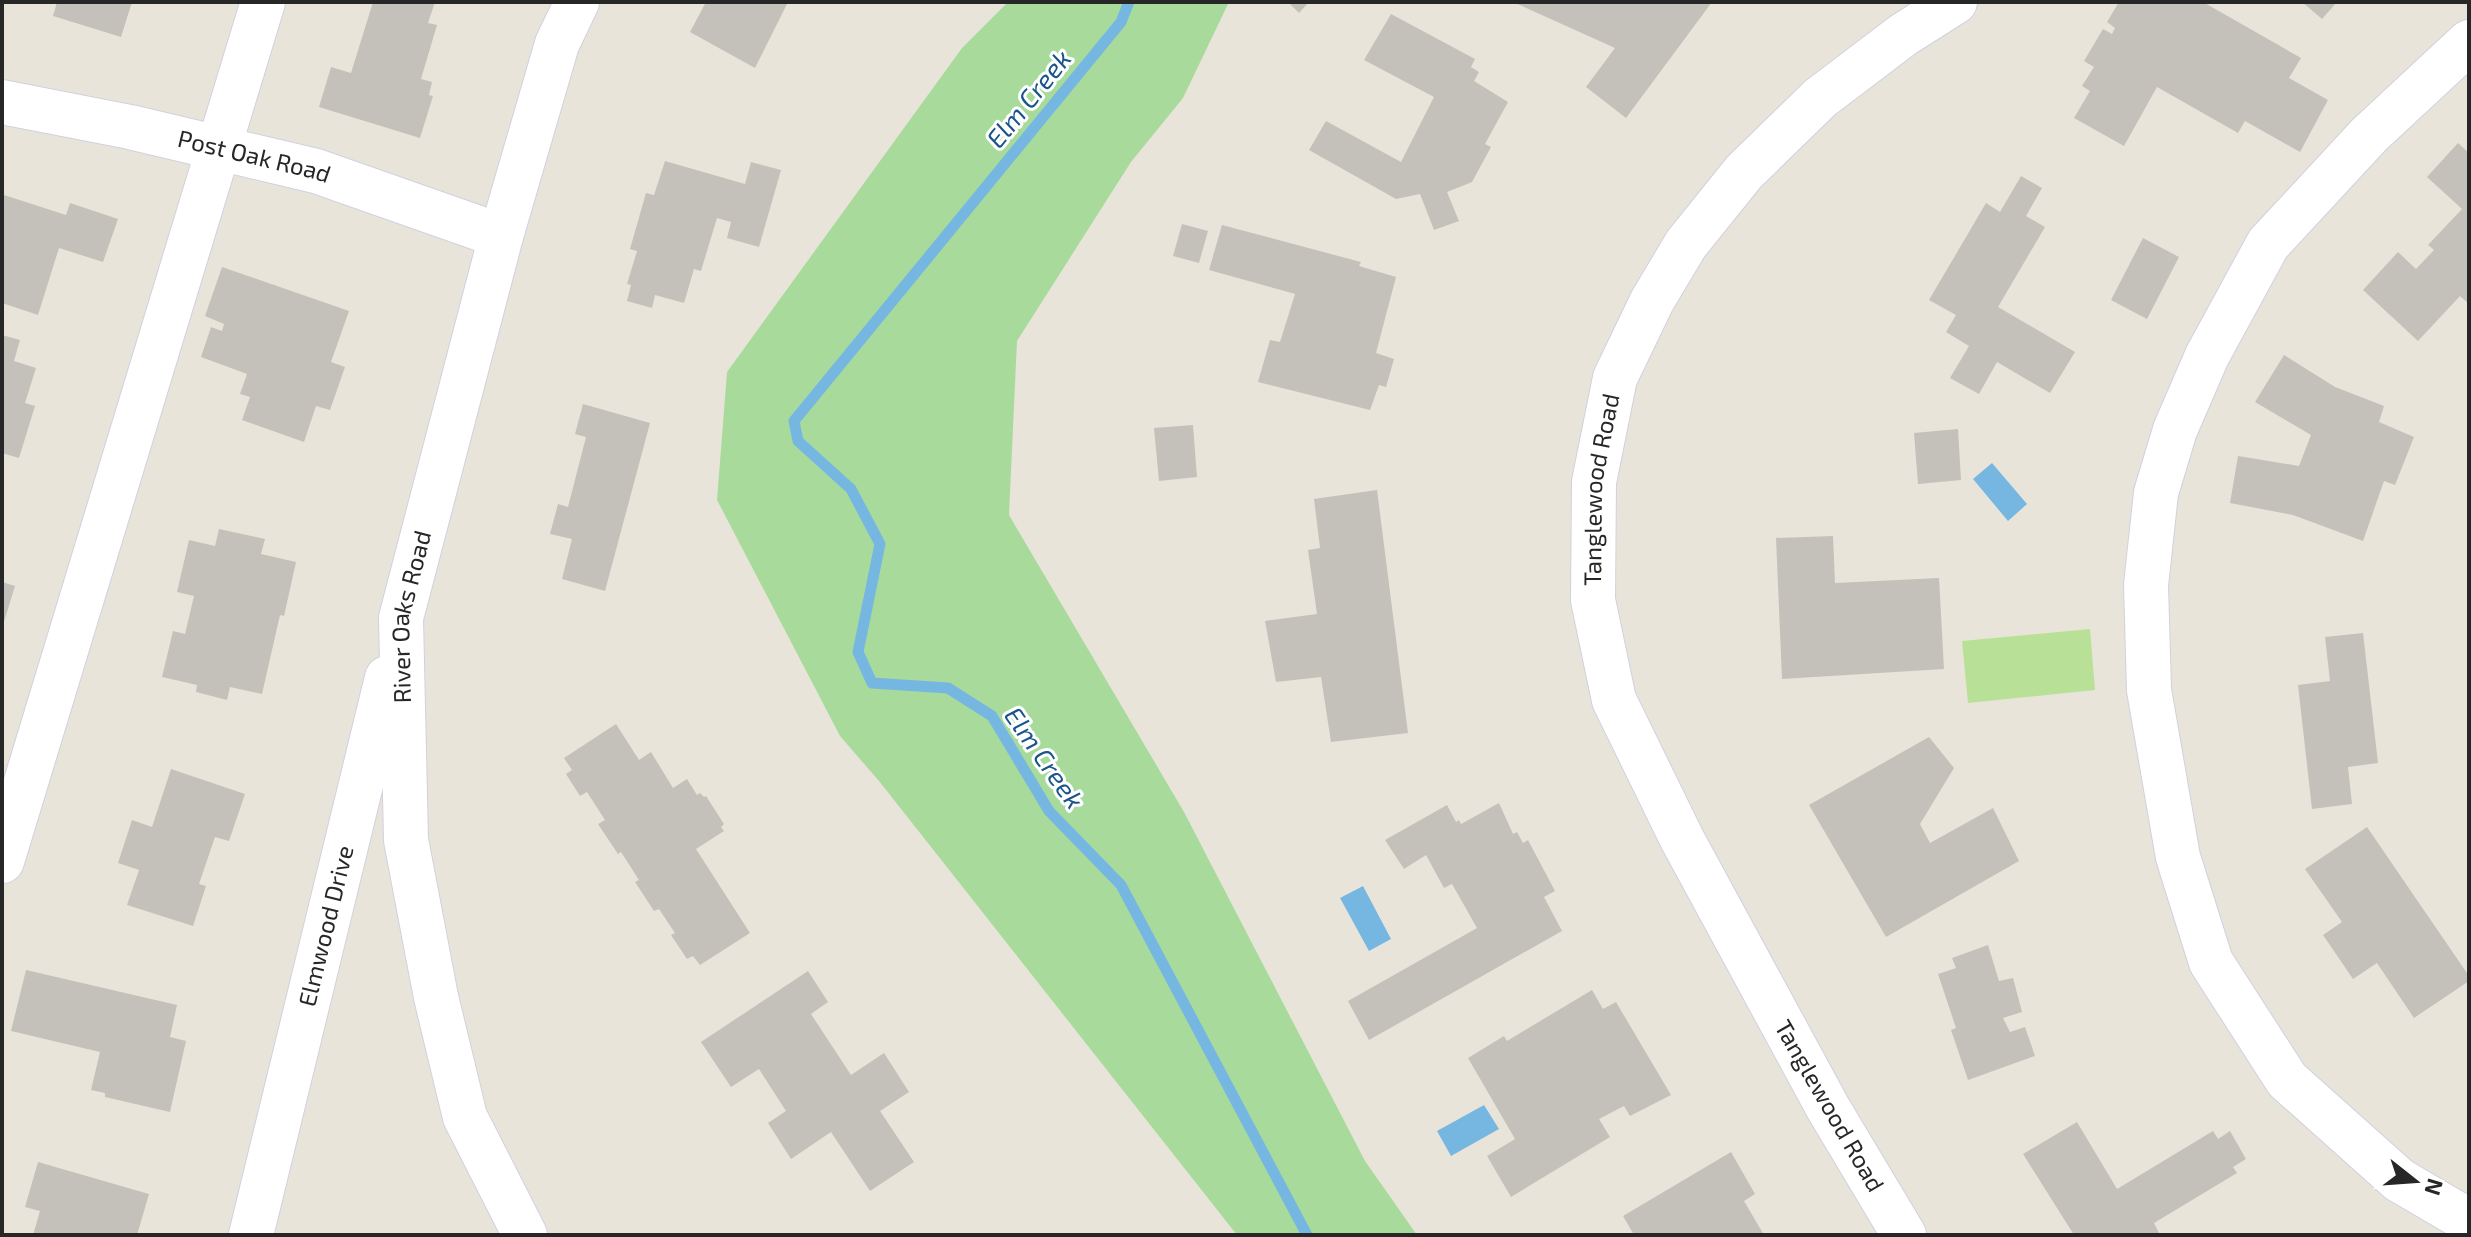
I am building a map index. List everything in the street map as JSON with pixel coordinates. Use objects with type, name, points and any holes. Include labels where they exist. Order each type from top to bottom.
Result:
[{"type":"street","points":[[2,861],[263,2]]},
{"type":"street","name":"River Oaks Road","points":[[525,1235],[465,1117],[436,997],[406,840],[401,618],[501,236],[557,44],[577,2]]},
{"type":"street","name":"Tanglewood Road","points":[[1904,1235],[1828,1108],[1682,839],[1614,700],[1593,600],[1594,482],[1615,378],[1652,301],[1686,244],[1744,172],[1820,98],[1903,35],[1955,2]]},
{"type":"street","points":[[2469,42],[2369,135],[2268,244],[2207,356],[2175,430],[2156,493],[2146,585],[2149,690],[2178,857],[2211,962],[2287,1080],[2399,1180],[2469,1221]]},
{"type":"street","name":"Post Oak Road","points":[[2,102],[130,127],[316,171],[501,236]]},
{"type":"street","name":"Elmwood Drive","points":[[251,1235],[401,618]]},
{"type":"green space","points":[[1008,2],[1229,2],[1183,98],[1131,162],[1017,341],[1009,515],[1184,812],[1365,1161],[1417,1235],[1237,1235],[879,781],[840,736],[717,500],[727,372],[962,48]]},
{"type":"green space","points":[[2090,629],[2095,690],[1968,703],[1962,641]]},
{"type":"water","points":[[1992,463],[2027,504],[2008,521],[1973,479]]},
{"type":"water","points":[[1363,886],[1391,939],[1369,951],[1340,898]]},
{"type":"water","points":[[1484,1105],[1499,1129],[1451,1156],[1437,1131]]},
{"type":"building","points":[[57,2],[132,2],[121,37],[53,16]]},
{"type":"building","points":[[373,2],[435,2],[428,23],[437,25],[421,79],[432,82],[429,95],[433,96],[420,138],[319,107],[331,67],[351,73]]},
{"type":"building","points":[[706,2],[788,2],[755,68],[690,32]]},
{"type":"building","points":[[1288,2],[1309,2],[1299,13]]},
{"type":"building","points":[[1513,2],[1712,2],[1626,118],[1586,87],[1615,48]]},
{"type":"building","points":[[2119,2],[2203,2],[2301,58],[2289,78],[2328,100],[2300,152],[2245,121],[2238,133],[2157,87],[2124,146],[2074,118],[2090,91],[2082,86],[2094,67],[2084,61],[2103,29],[2112,34],[2115,28],[2107,22]]},
{"type":"building","points":[[2302,2],[2337,2],[2322,19]]},
{"type":"building","points":[[1391,14],[1475,59],[1471,67],[1479,72],[1474,81],[1508,102],[1485,144],[1491,147],[1472,182],[1447,192],[1459,221],[1434,230],[1420,194],[1396,199],[1309,150],[1326,121],[1401,162],[1434,97],[1364,60]]},
{"type":"building","points":[[2458,143],[2469,153],[2469,304],[2460,296],[2418,341],[2363,290],[2398,252],[2416,269],[2434,250],[2428,245],[2462,209],[2427,177]]},
{"type":"building","points":[[665,161],[745,184],[751,162],[781,170],[759,247],[727,238],[731,222],[717,218],[701,271],[694,269],[684,303],[655,295],[652,308],[627,301],[631,285],[627,284],[637,251],[630,249],[646,193],[654,195]]},
{"type":"building","points":[[2021,176],[2042,188],[2026,216],[2045,227],[1998,307],[2075,352],[2050,393],[1997,362],[1979,394],[1950,378],[1969,346],[1946,332],[1956,315],[1929,300],[1986,203],[2000,212]]},
{"type":"building","points":[[4,195],[66,215],[70,203],[118,219],[103,262],[59,248],[38,315],[2,303]]},
{"type":"building","points":[[1182,224],[1208,231],[1199,263],[1173,256]]},
{"type":"building","points":[[1222,225],[1361,262],[1359,266],[1396,277],[1376,353],[1394,359],[1386,387],[1379,385],[1370,410],[1258,382],[1270,340],[1280,342],[1295,294],[1209,270]]},
{"type":"building","points":[[2143,238],[2179,257],[2147,319],[2111,300]]},
{"type":"building","points":[[222,267],[349,311],[331,362],[345,367],[330,410],[316,406],[304,442],[242,420],[250,397],[240,394],[247,374],[201,357],[211,327],[222,331],[224,324],[205,316]]},
{"type":"building","points":[[2,335],[20,340],[14,361],[36,368],[25,403],[35,406],[19,458],[2,453]]},
{"type":"building","points":[[2284,355],[2335,387],[2384,406],[2379,422],[2414,437],[2395,485],[2384,481],[2363,541],[2293,515],[2230,503],[2238,456],[2299,466],[2311,435],[2255,402]]},
{"type":"building","points":[[583,404],[650,423],[605,591],[562,579],[572,539],[550,534],[558,504],[568,507],[586,437],[575,434]]},
{"type":"building","points":[[1193,425],[1197,477],[1159,481],[1154,428]]},
{"type":"building","points":[[1958,429],[1961,480],[1918,484],[1914,433]]},
{"type":"building","points":[[1377,490],[1408,733],[1331,742],[1321,677],[1276,682],[1265,621],[1317,614],[1308,550],[1320,548],[1314,499]]},
{"type":"building","points":[[219,529],[265,539],[261,554],[296,562],[262,694],[230,687],[227,700],[196,692],[197,685],[162,677],[173,631],[185,634],[194,596],[177,592],[189,540],[215,546]]},
{"type":"building","points":[[1833,536],[1835,583],[1939,578],[1944,669],[1782,679],[1776,538]]},
{"type":"building","points":[[2,582],[15,586],[3,625],[2,625]]},
{"type":"building","points":[[2363,633],[2378,763],[2348,767],[2352,804],[2312,809],[2298,685],[2330,681],[2325,637]]},
{"type":"building","points":[[616,724],[639,760],[651,752],[673,788],[687,779],[697,795],[706,796],[724,824],[721,827],[724,831],[696,849],[750,933],[700,965],[693,956],[687,959],[671,935],[675,933],[659,909],[654,911],[635,882],[639,880],[621,852],[618,854],[598,824],[605,820],[587,792],[580,796],[566,774],[572,770],[564,758]]},
{"type":"building","points":[[1929,737],[1954,768],[1920,824],[1930,843],[1993,808],[2019,861],[1886,937],[1809,805]]},
{"type":"building","points":[[171,769],[245,794],[229,841],[215,837],[199,884],[206,886],[193,926],[127,905],[139,870],[118,863],[132,820],[152,827]]},
{"type":"building","points":[[1499,803],[1513,834],[1517,832],[1523,843],[1528,840],[1555,891],[1544,897],[1562,931],[1369,1040],[1348,1001],[1477,928],[1452,884],[1444,888],[1426,855],[1404,869],[1385,840],[1447,805],[1456,822],[1459,820],[1461,824]]},
{"type":"building","points":[[2367,827],[2469,976],[2469,981],[2414,1018],[2377,963],[2353,979],[2323,935],[2342,922],[2305,869]]},
{"type":"building","points":[[1988,945],[1999,981],[2013,978],[2022,1012],[2003,1018],[2010,1032],[2025,1027],[2035,1056],[1968,1080],[1951,1030],[1956,1028],[1938,974],[1956,968],[1952,958]]},
{"type":"building","points":[[26,970],[177,1005],[170,1037],[186,1041],[170,1112],[105,1097],[105,1093],[91,1090],[100,1052],[11,1031]]},
{"type":"building","points":[[808,971],[828,1002],[811,1014],[851,1075],[884,1053],[909,1092],[880,1111],[914,1162],[870,1191],[831,1132],[791,1159],[768,1123],[786,1111],[759,1069],[731,1087],[701,1042]]},
{"type":"building","points":[[1592,990],[1603,1009],[1616,1002],[1671,1095],[1630,1116],[1624,1106],[1599,1119],[1610,1137],[1511,1197],[1487,1156],[1515,1139],[1468,1058],[1504,1036],[1507,1041]]},
{"type":"building","points":[[2077,1122],[2117,1189],[2213,1131],[2218,1139],[2230,1131],[2246,1159],[2233,1167],[2237,1173],[2154,1223],[2160,1235],[2074,1235],[2023,1154]]},
{"type":"building","points":[[1731,1152],[1755,1194],[1744,1201],[1764,1235],[1634,1235],[1623,1216]]},
{"type":"building","points":[[38,1162],[149,1194],[137,1235],[33,1235],[40,1211],[25,1207]]},
{"type":"waterway","name":"Elm Creek","points":[[1129,2],[1121,22],[794,421],[798,441],[851,489],[880,544],[858,652],[872,683],[948,688],[992,716],[1049,811],[1121,885],[1307,1235]]}]
